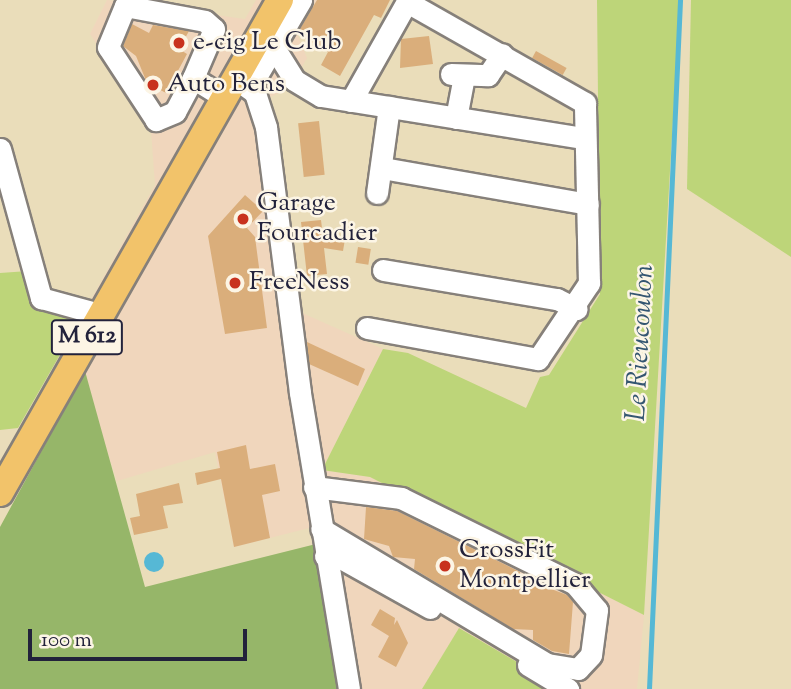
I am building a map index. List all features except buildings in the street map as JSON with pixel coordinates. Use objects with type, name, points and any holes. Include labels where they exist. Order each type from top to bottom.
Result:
[{"type":"main road","name":"M 612","points":[[234,86],[270,0]]},
{"type":"main road","name":"M 612","points":[[0,493],[173,182],[234,86],[280,0]]},
{"type":"street","points":[[234,86],[275,49],[302,0]]},
{"type":"street","points":[[351,101],[407,1],[581,99],[587,108],[584,138],[589,283],[577,309],[538,359],[367,328]]},
{"type":"street","points":[[125,6],[205,21],[214,29],[193,78],[176,113],[156,120],[107,47],[125,6]]},
{"type":"street","points":[[275,49],[294,80],[321,96],[584,138]]},
{"type":"street","points":[[456,118],[458,75],[488,75],[502,54]]},
{"type":"street","points":[[193,78],[234,86],[266,127],[314,487],[349,689]]},
{"type":"street","points":[[377,193],[388,107]]},
{"type":"street","points":[[0,149],[41,298],[99,314]]},
{"type":"street","points":[[382,168],[588,204]]},
{"type":"street","points":[[383,270],[557,299],[577,309]]},
{"type":"street","points":[[314,487],[401,498],[575,584],[597,610],[592,654],[578,669],[547,664],[350,543],[321,529]]},
{"type":"street","points":[[325,556],[341,558],[568,689]]},
{"type":"shaded area","points":[[107,0],[245,19],[256,0],[317,0],[297,34],[307,58],[290,88],[268,98],[300,312],[383,349],[322,470],[370,477],[644,615],[637,689],[563,689],[459,628],[422,689],[339,689],[313,527],[234,547],[215,452],[117,481],[70,337],[155,185],[151,130],[90,34]]},
{"type":"green space","points":[[597,0],[680,0],[644,615],[370,477],[322,470],[383,349],[408,353],[526,408],[540,377],[549,375],[600,294]]},
{"type":"green space","points":[[691,0],[791,0],[791,257],[687,189]]},
{"type":"green space","points":[[28,271],[38,306],[85,311],[18,428],[0,430],[0,273]]},
{"type":"green space","points":[[85,371],[145,587],[316,544],[339,689],[0,689],[0,527]]},
{"type":"green space","points":[[459,628],[563,689],[422,689]]},
{"type":"water","points":[[154,552],[161,555],[164,562],[161,569],[154,572],[147,569],[144,562],[147,555]]},
{"type":"waterway","name":"Le Rieucoulon","points":[[649,689],[680,0]]},
{"type":"place","name":"e-cig Le Club","points":[[179,43]]},
{"type":"place","name":"Auto Bens","points":[[153,85]]},
{"type":"place","name":"Garage Fourcadier","points":[[243,219]]},
{"type":"place","name":"FreeNess","points":[[235,283]]},
{"type":"place","name":"CrossFit Montpellier","points":[[445,566]]}]
